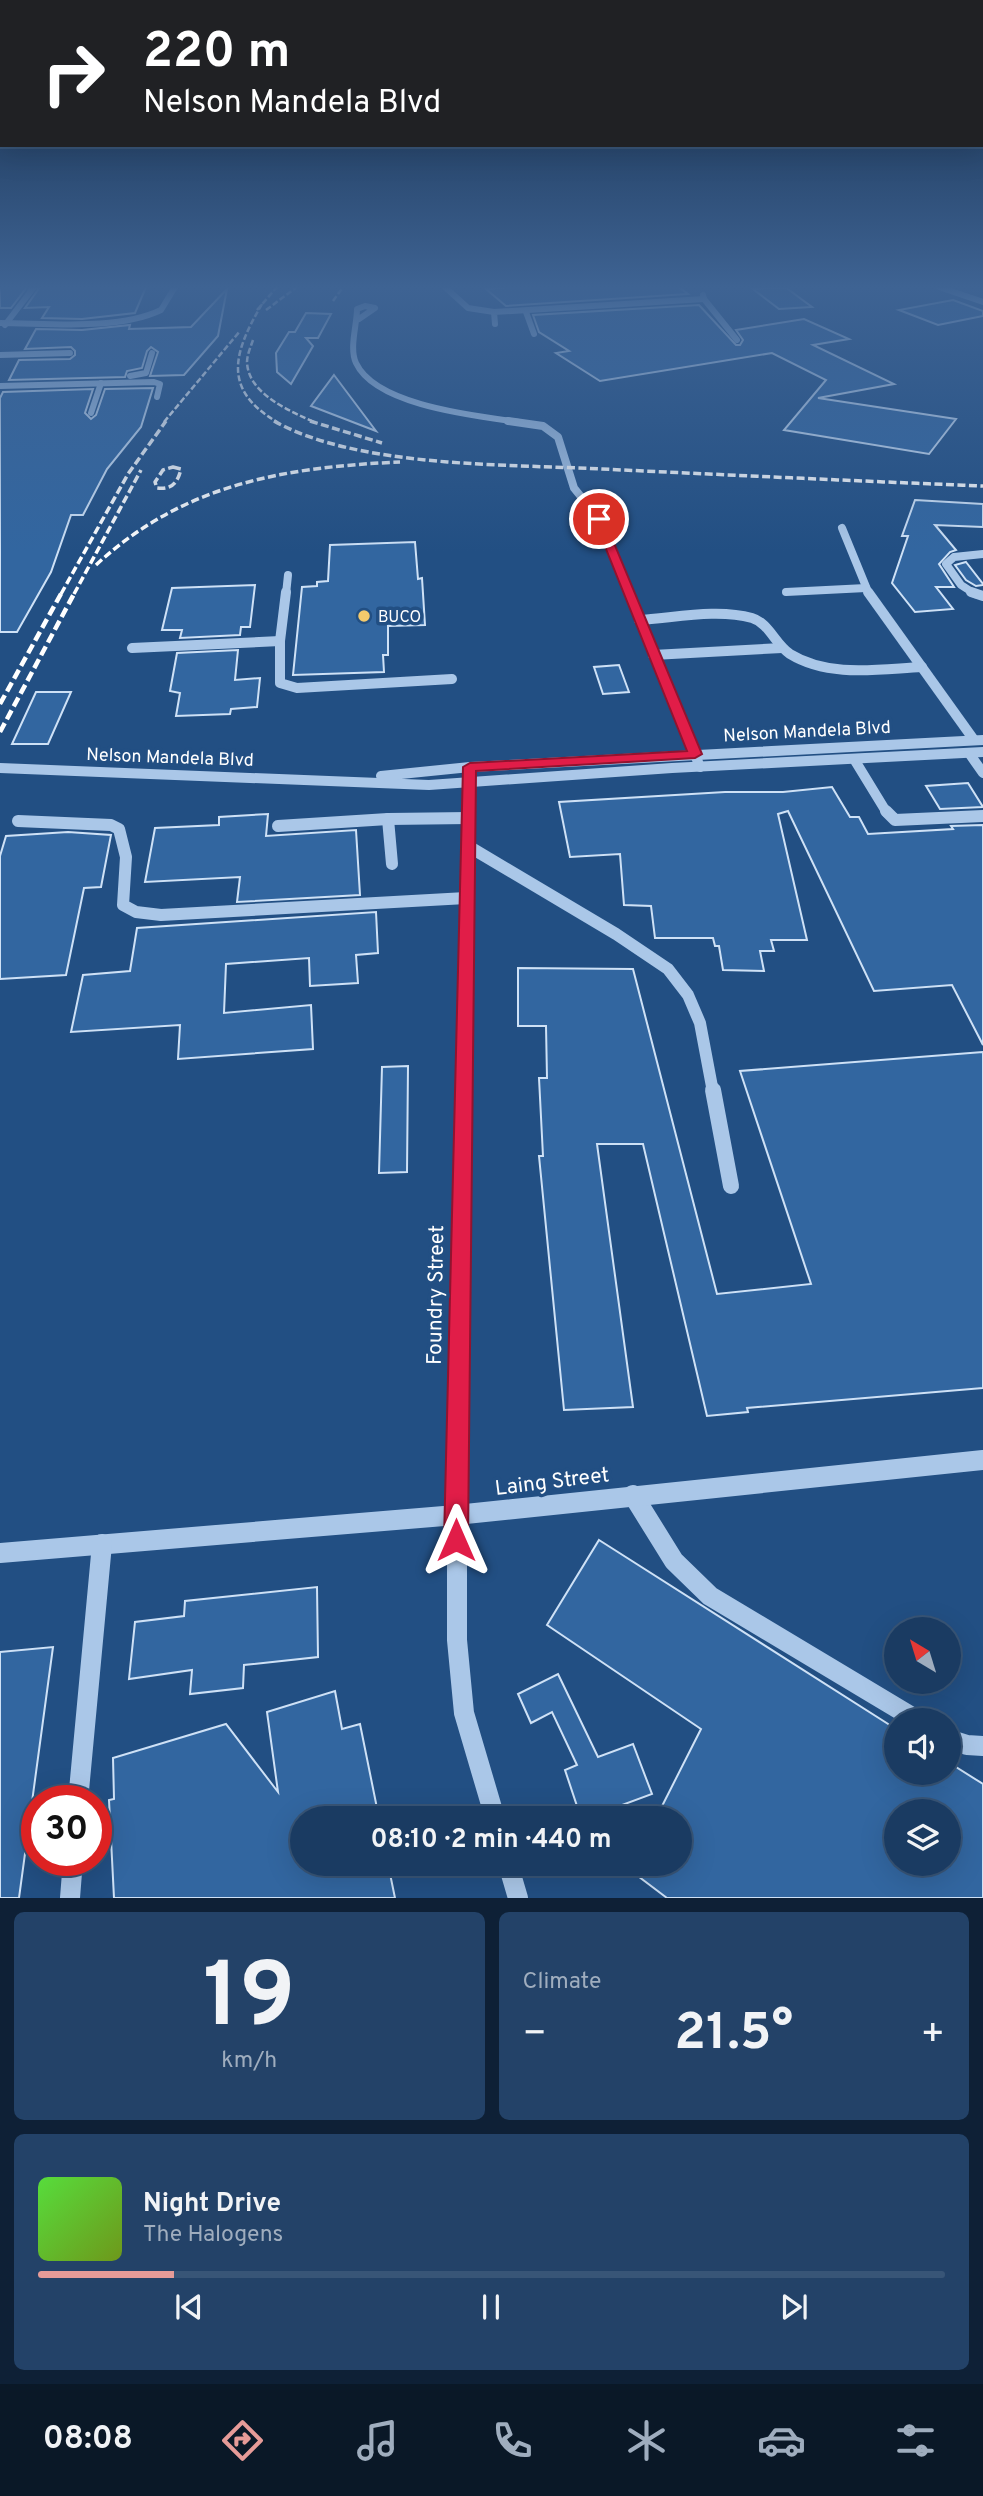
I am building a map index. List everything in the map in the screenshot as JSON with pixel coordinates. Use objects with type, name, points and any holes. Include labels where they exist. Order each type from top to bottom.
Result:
[{"type":"street","points":[[0,380],[140,376]]},
{"type":"street","points":[[366,376],[388,390],[421,404],[550,429],[563,445],[574,488],[599,519],[700,767]]},
{"type":"street","points":[[0,386],[154,382],[160,384],[158,397]]},
{"type":"street","points":[[92,413],[101,383]]},
{"type":"street","points":[[842,528],[871,600],[979,740]]},
{"type":"street","points":[[983,554],[954,557],[946,564],[961,587],[967,592],[983,596]]},
{"type":"street","points":[[288,575],[280,641],[280,683],[286,687],[452,680]]},
{"type":"street","points":[[786,592],[866,589]]},
{"type":"street","points":[[639,620],[749,616],[762,622],[782,648],[804,660],[836,670],[922,667]]},
{"type":"street","points":[[132,648],[280,641]]},
{"type":"street","points":[[653,655],[782,648]]},
{"type":"street","name":"Nelson Mandela Blvd","points":[[0,768],[429,785],[470,775],[695,754],[979,740]]},
{"type":"street","name":"Nelson Mandela Blvd","points":[[470,775],[700,767],[983,752]]},
{"type":"street","points":[[969,753],[983,773]]},
{"type":"street","points":[[854,759],[889,817],[895,820],[983,816]]},
{"type":"street","name":"Foundry Street","points":[[470,775],[456,1515],[457,1640],[464,1713],[491,1806]]},
{"type":"street","points":[[278,825],[469,818]]},
{"type":"street","points":[[388,819],[392,864]]},
{"type":"street","points":[[18,821],[111,825],[119,829],[126,858],[122,905],[140,914],[466,898]]},
{"type":"street","points":[[468,846],[627,941],[668,969],[688,995],[700,1023],[731,1186]]},
{"type":"street","name":"Laing Street","points":[[0,1553],[456,1515],[633,1494],[983,1461]]},
{"type":"street","points":[[633,1494],[665,1553],[684,1575],[710,1595],[897,1708]]},
{"type":"street","points":[[79,1785],[102,1544]]},
{"type":"street","points":[[961,1743],[983,1746]]},
{"type":"street","points":[[70,1898],[72,1876]]},
{"type":"street","points":[[512,1876],[518,1898]]},
{"type":"building","points":[[11,376],[125,376],[125,377],[9,380]]},
{"type":"building","points":[[281,376],[296,376],[291,384]]},
{"type":"building","points":[[334,376],[376,431],[311,406]]},
{"type":"building","points":[[591,376],[633,376],[600,381]]},
{"type":"building","points":[[817,376],[876,376],[894,384],[818,398],[956,419],[929,454],[784,430],[826,380]]},
{"type":"building","points":[[153,388],[141,427],[107,469],[83,515],[71,515],[51,572],[17,632],[0,632],[0,398],[3,392],[93,389],[85,413],[91,419],[96,415],[105,389]]},
{"type":"building","points":[[915,500],[983,504],[983,527],[935,525],[956,550],[950,552],[939,564],[954,587],[936,587],[953,609],[915,612],[892,583],[908,536],[902,536]]},
{"type":"building","points":[[415,542],[418,579],[422,578],[425,625],[388,626],[388,655],[383,655],[384,672],[293,675],[302,587],[317,586],[317,582],[328,581],[330,545]]},
{"type":"building","points":[[966,562],[983,585],[976,586],[966,580],[955,565]]},
{"type":"building","points":[[255,585],[250,627],[241,627],[240,635],[180,638],[182,630],[162,630],[172,588]]},
{"type":"building","points":[[238,650],[235,680],[260,678],[257,707],[231,709],[230,714],[176,716],[180,693],[170,691],[177,653]]},
{"type":"building","points":[[619,665],[629,692],[603,694],[594,667]]},
{"type":"building","points":[[36,692],[71,692],[48,744],[12,744]]},
{"type":"building","points":[[968,783],[983,807],[940,809],[926,786]]},
{"type":"building","points":[[832,787],[850,817],[859,817],[868,834],[983,825],[983,1045],[952,985],[874,991],[788,811],[778,814],[807,940],[771,940],[774,951],[760,951],[764,971],[723,970],[719,946],[715,946],[713,938],[655,938],[651,906],[624,905],[620,854],[570,857],[559,802],[725,792],[783,792]]},
{"type":"building","points":[[268,814],[266,836],[356,830],[360,895],[237,902],[240,877],[145,882],[155,828],[219,825],[219,817]]},
{"type":"building","points":[[68,832],[111,835],[101,887],[84,888],[66,975],[0,979],[0,856],[6,836]]},
{"type":"building","points":[[376,912],[378,953],[356,955],[358,983],[310,986],[309,958],[226,964],[224,1013],[311,1005],[313,1049],[178,1059],[180,1025],[71,1032],[83,975],[130,971],[137,928]]},
{"type":"building","points":[[518,968],[633,969],[717,1294],[811,1284],[740,1071],[983,1052],[983,1388],[747,1408],[748,1412],[707,1416],[643,1144],[597,1144],[633,1407],[564,1410],[539,1156],[543,1156],[539,1078],[547,1078],[546,1026],[518,1026]]},
{"type":"building","points":[[408,1066],[407,1172],[379,1173],[382,1067]]},
{"type":"building","points":[[599,1540],[884,1721],[884,1785],[961,1785],[961,1770],[983,1784],[983,1898],[667,1898],[638,1876],[692,1876],[692,1806],[662,1806],[701,1729],[547,1625]]},
{"type":"building","points":[[317,1587],[318,1657],[244,1665],[243,1688],[190,1694],[192,1670],[129,1679],[135,1622],[184,1616],[185,1601]]},
{"type":"building","points":[[53,1647],[34,1785],[21,1785],[22,1876],[19,1898],[0,1898],[0,1652]]},
{"type":"building","points":[[558,1674],[598,1757],[633,1744],[652,1794],[620,1806],[577,1806],[565,1770],[577,1765],[552,1712],[531,1723],[518,1694]]},
{"type":"building","points":[[335,1691],[342,1729],[360,1724],[377,1806],[290,1806],[290,1876],[390,1876],[395,1898],[114,1898],[113,1758],[226,1724],[278,1792],[267,1712]]},
{"type":"railway","points":[[164,422],[203,376]]},
{"type":"railway","points":[[239,376],[247,396],[277,422]]},
{"type":"railway","points":[[251,376],[262,392],[272,400],[314,422]]},
{"type":"railway","points":[[61,594],[128,474],[166,421]]},
{"type":"railway","points":[[274,421],[308,436],[347,448],[434,461],[983,486]]},
{"type":"railway","points":[[310,421],[382,443]]},
{"type":"railway","points":[[96,565],[129,538],[164,515],[200,498],[238,485],[276,475],[316,469],[400,462]]},
{"type":"railway","points":[[173,467],[181,469],[176,481],[167,488],[157,488],[155,482],[163,470],[173,467]]},
{"type":"railway","points":[[74,594],[141,470]]},
{"type":"railway","points":[[0,704],[62,592]]},
{"type":"railway","points":[[0,732],[75,592]]},
{"type":"place","name":"BUCO","points":[[364,616]]},
{"type":"route","points":[[456,1540],[470,767],[695,754],[599,519]]}]
